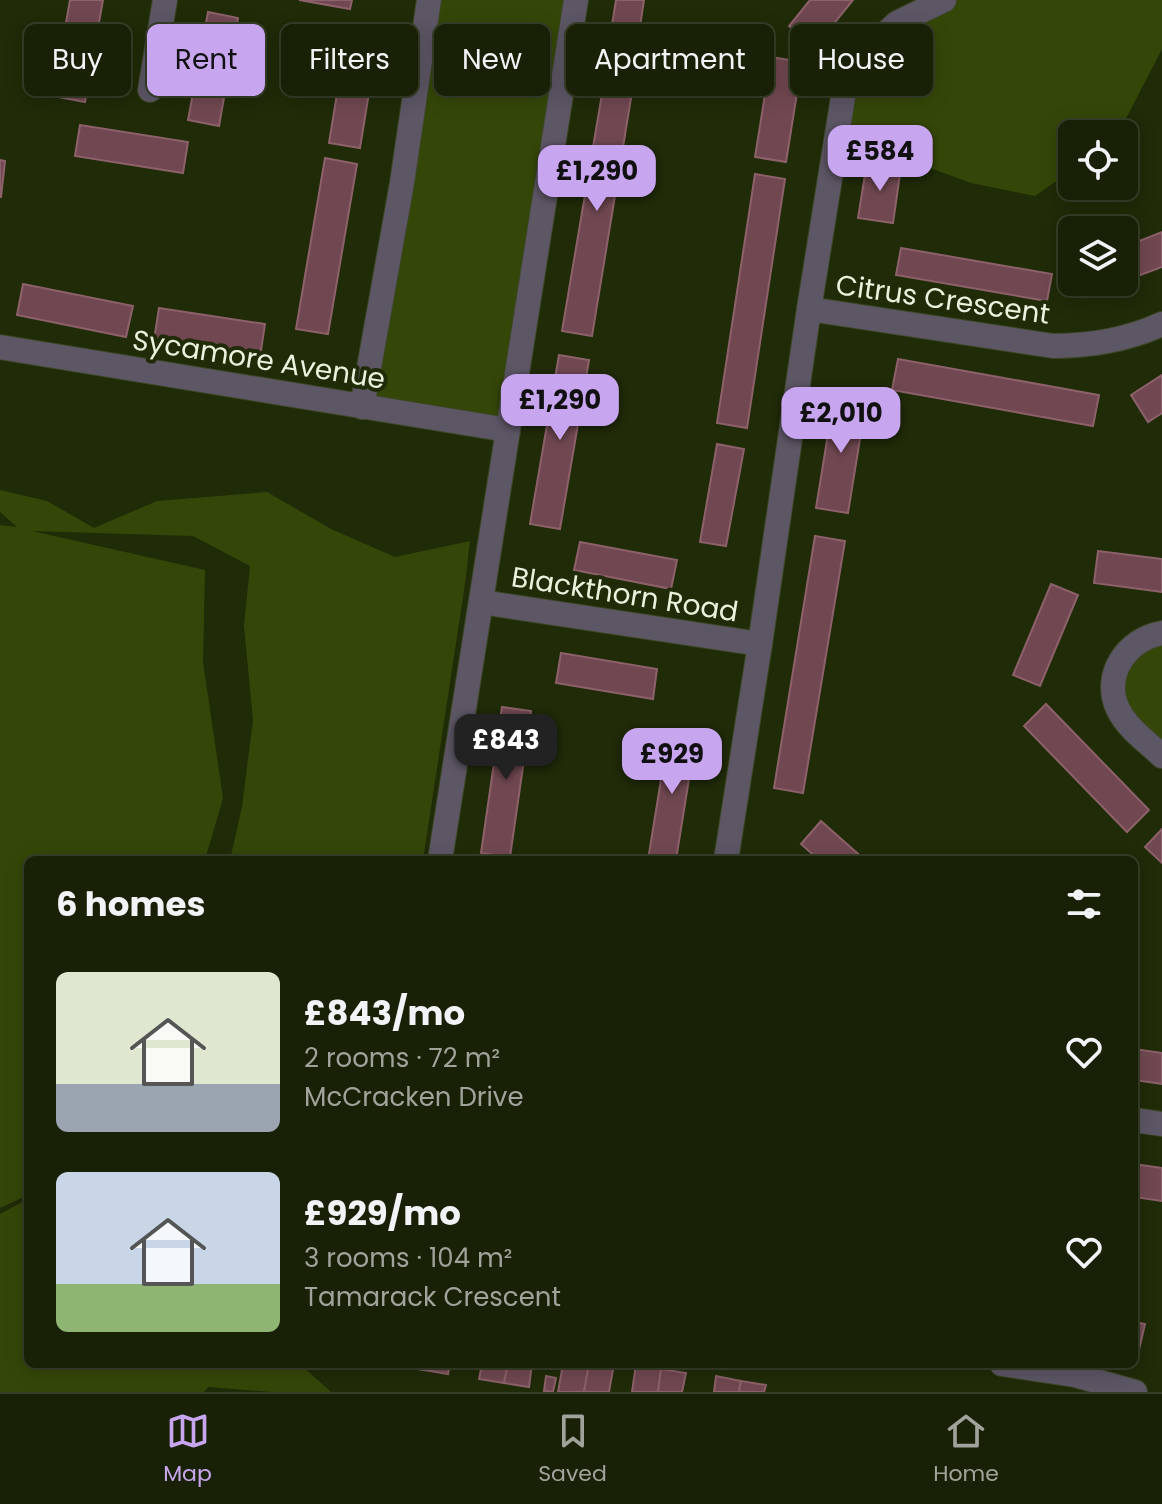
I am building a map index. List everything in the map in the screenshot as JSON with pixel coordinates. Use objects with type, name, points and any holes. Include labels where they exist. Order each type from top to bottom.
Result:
[{"type":"street","points":[[161,24],[165,0]]},
{"type":"street","points":[[362,407],[402,183],[429,0]]},
{"type":"street","points":[[441,856],[576,0]]},
{"type":"street","points":[[727,856],[845,85],[867,51],[897,23],[944,0]]},
{"type":"street","name":"Citrus Crescent","points":[[809,309],[1053,346],[1107,342],[1134,336],[1162,324]]},
{"type":"street","name":"Sycamore Avenue","points":[[0,347],[508,430]]},
{"type":"street","name":"Blackthorn Road","points":[[481,602],[760,644]]},
{"type":"street","points":[[1162,633],[1142,639],[1128,650],[1119,664],[1113,686],[1114,698],[1126,721],[1162,756]]},
{"type":"street","points":[[1138,1121],[1162,1124]]},
{"type":"street","points":[[1029,1368],[1075,1375],[1135,1392]]},
{"type":"green space","points":[[429,0],[576,0],[572,24],[566,24],[566,63],[508,430],[362,407],[413,96],[418,96],[418,67]]},
{"type":"green space","points":[[944,0],[1162,0],[1162,49],[1125,120],[1058,120],[1058,180],[1035,196],[971,183],[914,162],[834,146],[851,96],[933,96],[933,24],[908,24]]},
{"type":"green space","points":[[0,490],[47,501],[94,528],[157,501],[267,492],[331,529],[395,557],[470,541],[424,856],[231,856],[242,807],[253,720],[244,626],[250,566],[193,536],[32,531],[205,570],[203,662],[223,798],[206,856],[24,856],[24,1197],[0,1208],[0,525],[17,527],[0,512]]},
{"type":"green space","points":[[1162,633],[1162,756],[1113,686],[1153,635]]},
{"type":"green space","points":[[24,1201],[24,1368],[304,1368],[331,1392],[208,1387],[204,1392],[0,1392],[0,1214]]},
{"type":"building","points":[[70,0],[103,0],[99,24],[66,24]]},
{"type":"building","points":[[299,0],[352,0],[350,9]]},
{"type":"building","points":[[616,0],[644,0],[640,24],[612,24]]},
{"type":"building","points":[[810,0],[853,0],[834,24],[791,24]]},
{"type":"building","points":[[208,12],[238,18],[237,24],[206,24]]},
{"type":"building","points":[[774,57],[790,60],[790,96],[797,96],[786,162],[755,157],[765,96],[774,96]]},
{"type":"building","points":[[53,96],[86,96],[85,102]]},
{"type":"building","points":[[192,96],[224,96],[219,126],[188,120]]},
{"type":"building","points":[[337,96],[368,96],[360,148],[329,143]]},
{"type":"building","points":[[602,96],[631,96],[592,336],[562,331]]},
{"type":"building","points":[[80,125],[188,142],[183,173],[75,156]]},
{"type":"building","points":[[325,158],[357,164],[328,334],[296,329]]},
{"type":"building","points":[[0,160],[5,161],[1,197],[0,197]]},
{"type":"building","points":[[867,162],[901,167],[893,223],[858,218]]},
{"type":"building","points":[[755,174],[785,179],[747,428],[717,423]]},
{"type":"building","points":[[1162,232],[1162,267],[1138,276],[1138,241]]},
{"type":"building","points":[[901,248],[1052,274],[1047,301],[896,275]]},
{"type":"building","points":[[23,284],[133,306],[126,337],[17,315]]},
{"type":"building","points":[[159,308],[265,324],[260,357],[154,340]]},
{"type":"building","points":[[559,355],[589,360],[560,529],[530,524]]},
{"type":"building","points":[[898,359],[1099,395],[1093,426],[892,390]]},
{"type":"building","points":[[1162,375],[1162,413],[1148,422],[1131,395]]},
{"type":"building","points":[[834,397],[866,402],[848,513],[816,508]]},
{"type":"building","points":[[717,444],[744,449],[726,546],[700,542]]},
{"type":"building","points":[[815,536],[845,541],[803,793],[774,788]]},
{"type":"building","points":[[580,542],[677,560],[671,589],[574,570]]},
{"type":"building","points":[[1098,551],[1162,559],[1162,592],[1094,583]]},
{"type":"building","points":[[1051,584],[1078,595],[1040,686],[1013,675]]},
{"type":"building","points":[[561,653],[657,669],[653,699],[556,683]]},
{"type":"building","points":[[1046,704],[1149,810],[1127,832],[1024,726]]},
{"type":"building","points":[[502,707],[531,711],[510,856],[481,853]]},
{"type":"building","points":[[669,730],[696,735],[677,856],[649,856]]},
{"type":"building","points":[[821,821],[860,856],[814,856],[801,844]]},
{"type":"building","points":[[1162,829],[1162,863],[1145,847]]},
{"type":"building","points":[[1138,1050],[1162,1053],[1162,1084],[1138,1081]]},
{"type":"building","points":[[1138,1165],[1162,1168],[1162,1201],[1138,1198]]},
{"type":"building","points":[[1138,1323],[1145,1324],[1138,1354]]},
{"type":"building","points":[[424,1368],[449,1368],[448,1374]]},
{"type":"building","points":[[481,1368],[507,1368],[504,1383],[479,1379]]},
{"type":"building","points":[[507,1368],[531,1368],[529,1387],[504,1383]]},
{"type":"building","points":[[562,1368],[588,1368],[584,1392],[558,1392]]},
{"type":"building","points":[[588,1368],[613,1368],[609,1392],[584,1392]]},
{"type":"building","points":[[635,1368],[661,1369],[658,1392],[632,1392]]},
{"type":"building","points":[[661,1369],[686,1373],[682,1392],[658,1392]]},
{"type":"building","points":[[546,1376],[556,1378],[553,1392],[544,1391]]},
{"type":"building","points":[[716,1376],[741,1381],[739,1392],[714,1392]]},
{"type":"building","points":[[741,1381],[766,1385],[764,1392],[739,1392]]}]
